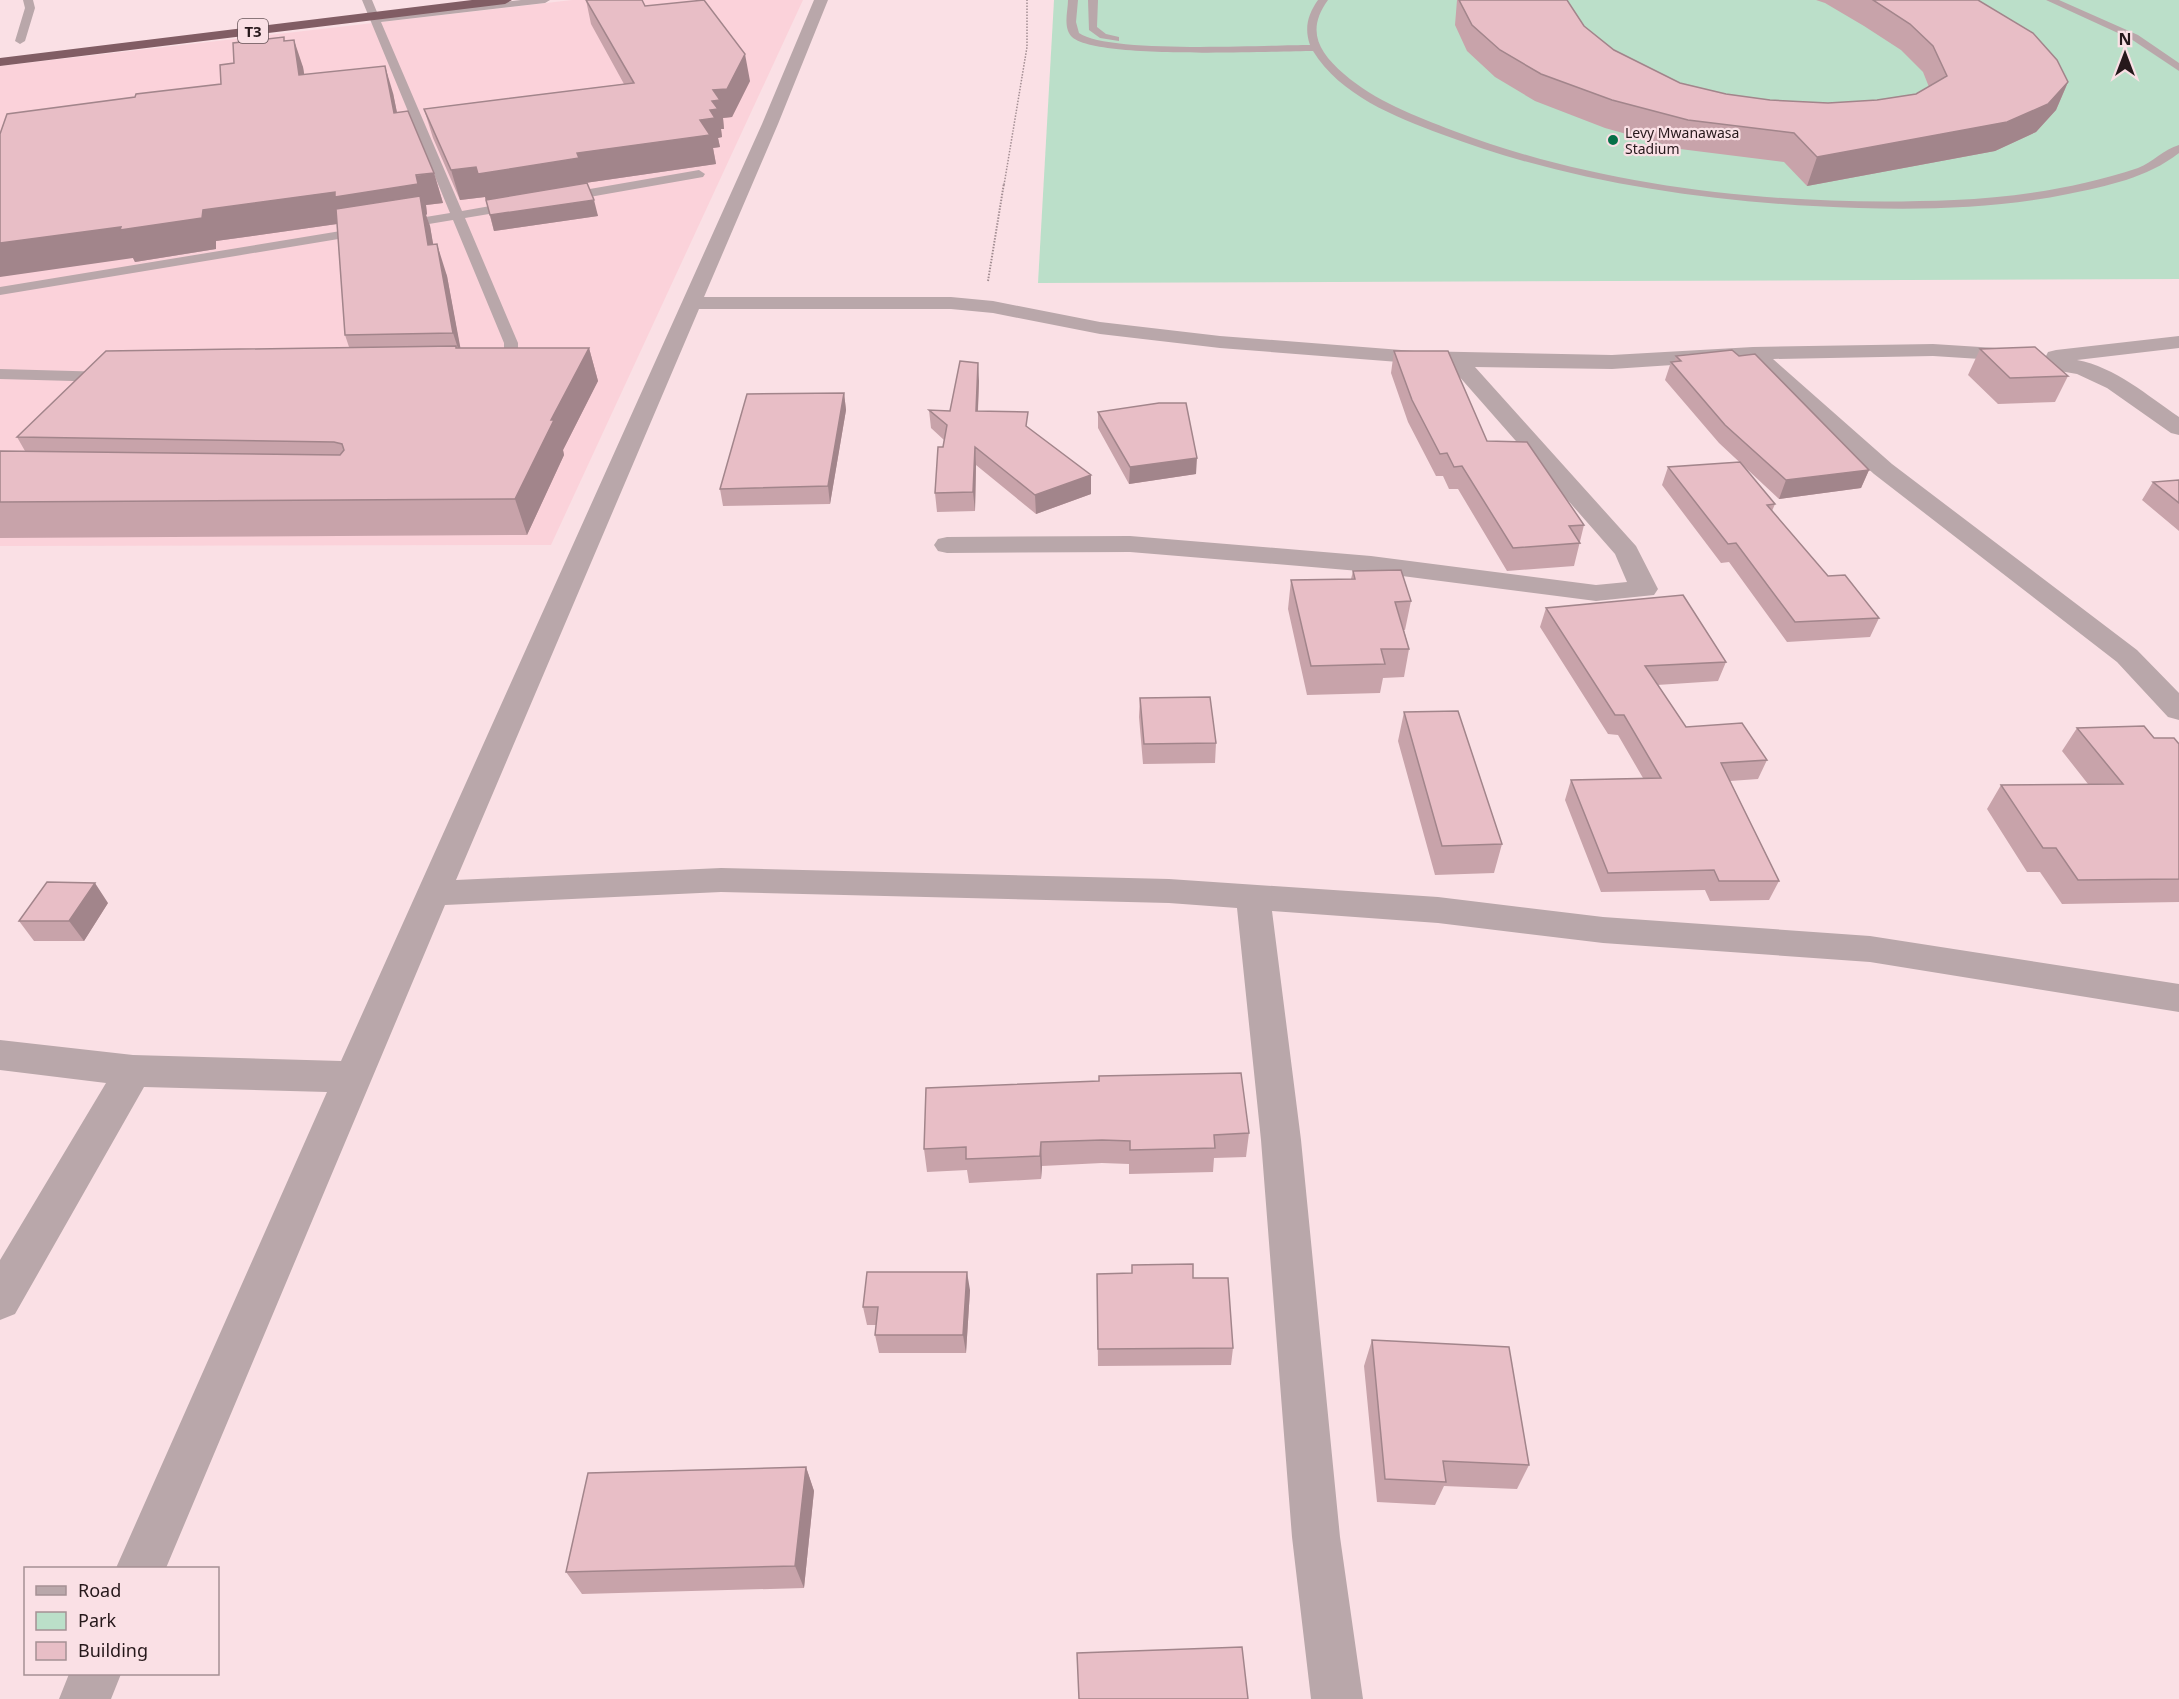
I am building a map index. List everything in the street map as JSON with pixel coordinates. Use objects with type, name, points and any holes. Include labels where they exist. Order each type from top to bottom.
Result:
[{"type":"highway","name":"T3","points":[[0,62],[375,18],[505,0]]},
{"type":"street","points":[[142,1567],[519,694],[770,124],[821,0]]},
{"type":"street","points":[[692,303],[908,302],[979,306],[1100,328],[1209,341],[1457,360],[1612,362],[1753,353],[1933,350],[1996,354],[2039,359],[2083,368],[2115,383],[2179,428]]},
{"type":"street","points":[[2039,359],[2179,342]]},
{"type":"street","points":[[1753,353],[1883,469],[2127,656],[2179,710]]},
{"type":"street","points":[[947,545],[1130,543],[1371,564],[1596,593],[1644,589],[1627,552],[1457,360]]},
{"type":"street","points":[[434,893],[721,879],[1169,891],[1438,910],[1603,930],[1870,949],[2179,998]]},
{"type":"street","points":[[1253,897],[1281,1140],[1316,1537],[1337,1699]]},
{"type":"street","points":[[0,1055],[133,1071],[355,1077]]},
{"type":"street","points":[[0,1300],[133,1071]]},
{"type":"street","points":[[85,1699],[95,1675]]},
{"type":"lane","points":[[20,41],[30,8],[28,0]]},
{"type":"lane","points":[[362,0],[375,18],[511,343],[512,356],[499,373],[487,373]]},
{"type":"lane","points":[[375,18],[545,0]]},
{"type":"lane","points":[[1073,0],[1072,28],[1074,33],[1100,45],[1130,48],[1313,45]]},
{"type":"lane","points":[[1093,0],[1092,28],[1095,32],[1114,39],[1313,45]]},
{"type":"lane","points":[[1323,0],[1316,8],[1310,26],[1313,45],[1340,78],[1387,108],[1457,138],[1570,169],[1655,186],[1760,198],[1889,205],[1997,200],[2087,187],[2153,166],[2179,148]]},
{"type":"lane","points":[[2051,0],[2109,23],[2159,50],[2179,68]]},
{"type":"lane","points":[[0,291],[17,290],[699,174]]},
{"type":"lane","points":[[0,374],[116,377],[94,394]]},
{"type":"path","points":[[979,306],[988,280],[1025,58],[1027,0]]},
{"type":"shaded area","points":[[572,0],[803,0],[551,545],[0,546],[0,66]]},
{"type":"green space","name":"Levy Mwanawasa Stadium","points":[[1054,0],[2179,0],[2179,279],[1038,283]]},
{"type":"building","points":[[586,0],[642,0],[645,6],[704,0],[745,54],[727,89],[713,90],[720,100],[712,101],[718,109],[710,110],[715,118],[700,120],[710,135],[577,153],[579,158],[478,174],[476,167],[451,170],[424,109],[634,83]]},
{"type":"building","points":[[1459,0],[1567,0],[1584,26],[1614,50],[1680,83],[1726,94],[1770,100],[1828,103],[1877,100],[1916,94],[1947,76],[1933,46],[1910,24],[1873,0],[1978,0],[2033,33],[2057,60],[2068,82],[2048,104],[2007,122],[1817,157],[1794,133],[1688,120],[1612,100],[1541,74],[1500,50],[1472,25]]},
{"type":"building","points":[[284,37],[284,41],[294,40],[299,75],[385,66],[394,113],[408,111],[434,173],[416,175],[418,184],[335,197],[335,192],[203,210],[202,218],[120,230],[121,227],[0,243],[0,134],[7,114],[135,97],[136,94],[221,84],[220,65],[234,63],[233,43]]},
{"type":"building","points":[[587,183],[594,200],[490,215],[486,200]]},
{"type":"building","points":[[420,196],[428,245],[437,244],[453,333],[345,335],[336,209]]},
{"type":"building","points":[[456,346],[456,348],[589,348],[551,420],[554,420],[515,499],[0,502],[0,451],[340,455],[344,450],[342,444],[334,442],[17,437],[106,351]]},
{"type":"building","points":[[2035,347],[2068,376],[2010,378],[1980,349]]},
{"type":"building","points":[[1732,350],[1739,356],[1755,354],[1869,470],[1786,480],[1725,425],[1671,362],[1681,361],[1676,356]]},
{"type":"building","points":[[1394,351],[1448,351],[1487,441],[1527,442],[1584,525],[1569,526],[1580,543],[1513,548],[1462,466],[1454,467],[1447,453],[1440,454],[1412,400]]},
{"type":"building","points":[[960,361],[978,363],[976,411],[1028,412],[1026,426],[1091,475],[1035,495],[975,447],[973,492],[935,493],[938,447],[943,447],[947,425],[929,410],[950,411]]},
{"type":"building","points":[[844,393],[828,486],[720,489],[747,394]]},
{"type":"building","points":[[1159,403],[1186,403],[1197,458],[1130,467],[1098,412]]},
{"type":"building","points":[[1740,462],[1775,504],[1767,505],[1828,576],[1845,575],[1879,618],[1795,622],[1736,543],[1728,544],[1668,467]]},
{"type":"building","points":[[2179,480],[2179,503],[2153,482]]},
{"type":"building","points":[[1401,570],[1411,601],[1395,602],[1409,649],[1381,649],[1385,664],[1311,666],[1291,580],[1355,579],[1353,571]]},
{"type":"building","points":[[1683,595],[1726,662],[1645,666],[1686,727],[1742,723],[1767,760],[1721,763],[1779,881],[1719,881],[1714,870],[1608,873],[1571,780],[1661,778],[1624,715],[1615,715],[1546,608]]},
{"type":"building","points":[[1210,697],[1216,743],[1144,744],[1140,698]]},
{"type":"building","points":[[1458,711],[1502,844],[1442,846],[1404,712]]},
{"type":"building","points":[[2144,726],[2154,738],[2174,738],[2179,744],[2179,879],[2078,880],[2056,848],[2043,848],[2001,785],[2123,784],[2077,728]]},
{"type":"building","points":[[47,882],[95,883],[69,921],[19,921]]},
{"type":"building","points":[[1241,1073],[1249,1133],[1214,1135],[1215,1148],[1130,1150],[1130,1141],[1041,1142],[1040,1156],[966,1159],[966,1147],[924,1149],[926,1088],[1099,1081],[1099,1076]]},
{"type":"building","points":[[1193,1264],[1193,1278],[1228,1278],[1233,1348],[1098,1349],[1097,1274],[1132,1273],[1132,1265]]},
{"type":"building","points":[[867,1272],[967,1272],[963,1335],[875,1335],[878,1307],[863,1307]]},
{"type":"building","points":[[1372,1340],[1509,1347],[1529,1465],[1443,1461],[1446,1482],[1385,1479]]},
{"type":"building","points":[[806,1467],[795,1566],[566,1572],[588,1473]]},
{"type":"building","points":[[1242,1647],[1248,1699],[1079,1699],[1077,1653]]},
{"type":"place","name":"Levy Mwanawasa Stadium","points":[[1613,140]]}]
